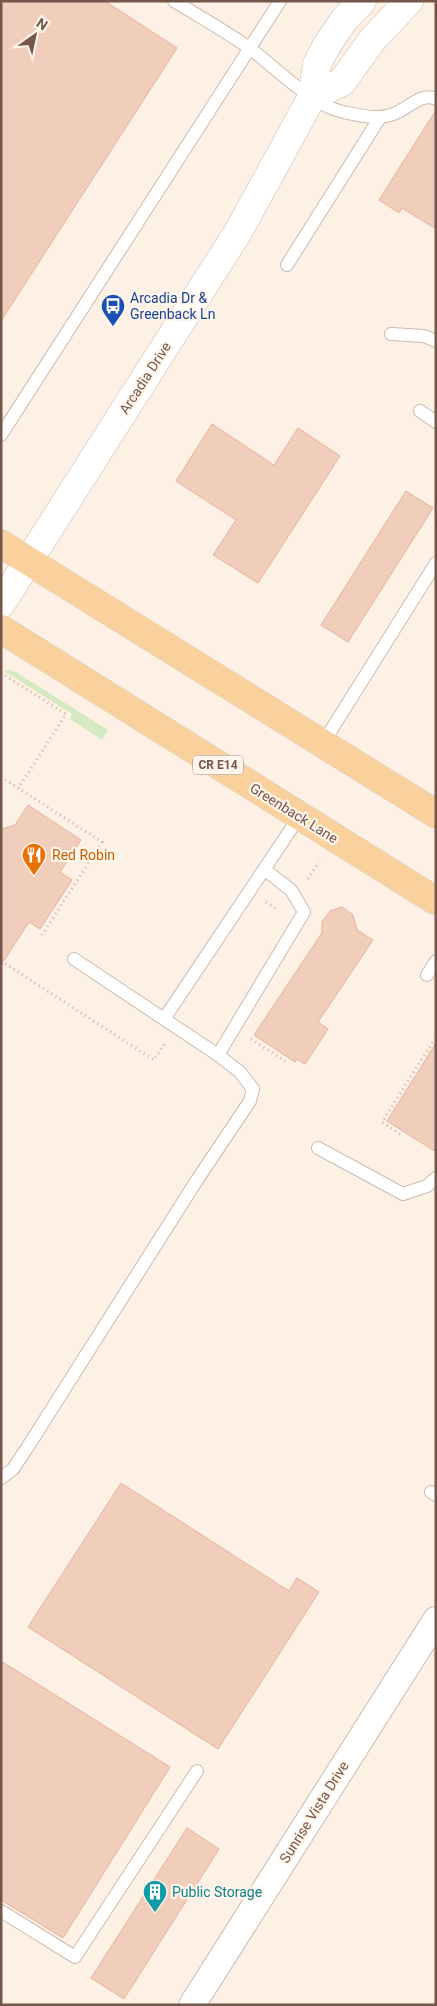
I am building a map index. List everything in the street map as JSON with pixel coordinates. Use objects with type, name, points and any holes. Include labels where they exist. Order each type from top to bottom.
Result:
[{"type":"main road","points":[[1,544],[436,814]]},
{"type":"main road","name":"Greenback Lane","points":[[1,629],[436,901]]},
{"type":"street","name":"Arcadia Drive","points":[[1,604],[238,232],[312,97],[317,64],[344,20],[362,1]]},
{"type":"street","points":[[312,97],[342,82],[373,39],[409,1]]},
{"type":"street","name":"Sunrise Vista Drive","points":[[192,2005],[436,1620]]},
{"type":"lane","points":[[174,1],[250,48],[312,97],[340,111],[379,119],[398,112],[420,99],[433,97],[436,99]]},
{"type":"lane","points":[[1,435],[280,1]]},
{"type":"lane","points":[[287,265],[379,119]]},
{"type":"lane","points":[[391,334],[432,340],[436,327]]},
{"type":"lane","points":[[420,411],[436,422]]},
{"type":"lane","points":[[323,743],[436,562]]},
{"type":"lane","points":[[164,1019],[299,816]]},
{"type":"lane","points":[[218,1055],[304,912],[290,890],[264,869]]},
{"type":"lane","points":[[1,1478],[13,1469],[250,1101],[253,1089],[248,1080],[218,1055],[74,959]]},
{"type":"lane","points":[[427,975],[436,961]]},
{"type":"lane","points":[[318,1148],[403,1194],[427,1186],[436,1178]]},
{"type":"lane","points":[[1,1911],[74,1957],[197,1771]]},
{"type":"path","points":[[1,673],[66,714],[19,787]]},
{"type":"path","points":[[1,777],[102,842],[42,935]]},
{"type":"path","points":[[400,1134],[382,1122],[436,1037]]},
{"type":"green space","points":[[4,671],[16,672],[108,730],[102,740],[70,719],[72,714]]},
{"type":"building","points":[[1,1],[105,1],[177,48],[1,321]]},
{"type":"building","points":[[436,110],[436,229],[402,208],[399,213],[379,200]]},
{"type":"building","points":[[212,424],[274,465],[298,428],[340,456],[258,583],[213,555],[236,520],[176,481]]},
{"type":"building","points":[[406,491],[433,508],[348,642],[321,625]]},
{"type":"building","name":"Red Robin","points":[[28,805],[81,840],[60,872],[72,880],[40,929],[29,922],[1,965],[1,829],[15,825]]},
{"type":"building","points":[[342,907],[353,915],[357,930],[373,940],[318,1022],[328,1029],[305,1064],[297,1059],[295,1062],[254,1035],[322,933],[322,922],[330,911]]},
{"type":"building","points":[[436,1043],[436,1152],[387,1121]]},
{"type":"building","points":[[121,1483],[289,1591],[297,1578],[319,1592],[218,1749],[28,1627]]},
{"type":"building","points":[[1,1661],[170,1767],[63,1938],[1,1900]]},
{"type":"building","name":"Public Storage","points":[[187,1828],[219,1849],[124,1999],[91,1978]]},
{"type":"place","name":"Arcadia Dr & Greenback Ln","points":[[113,327]]},
{"type":"place","name":"Red Robin","points":[[34,876]]},
{"type":"place","name":"Public Storage","points":[[155,1913]]}]
